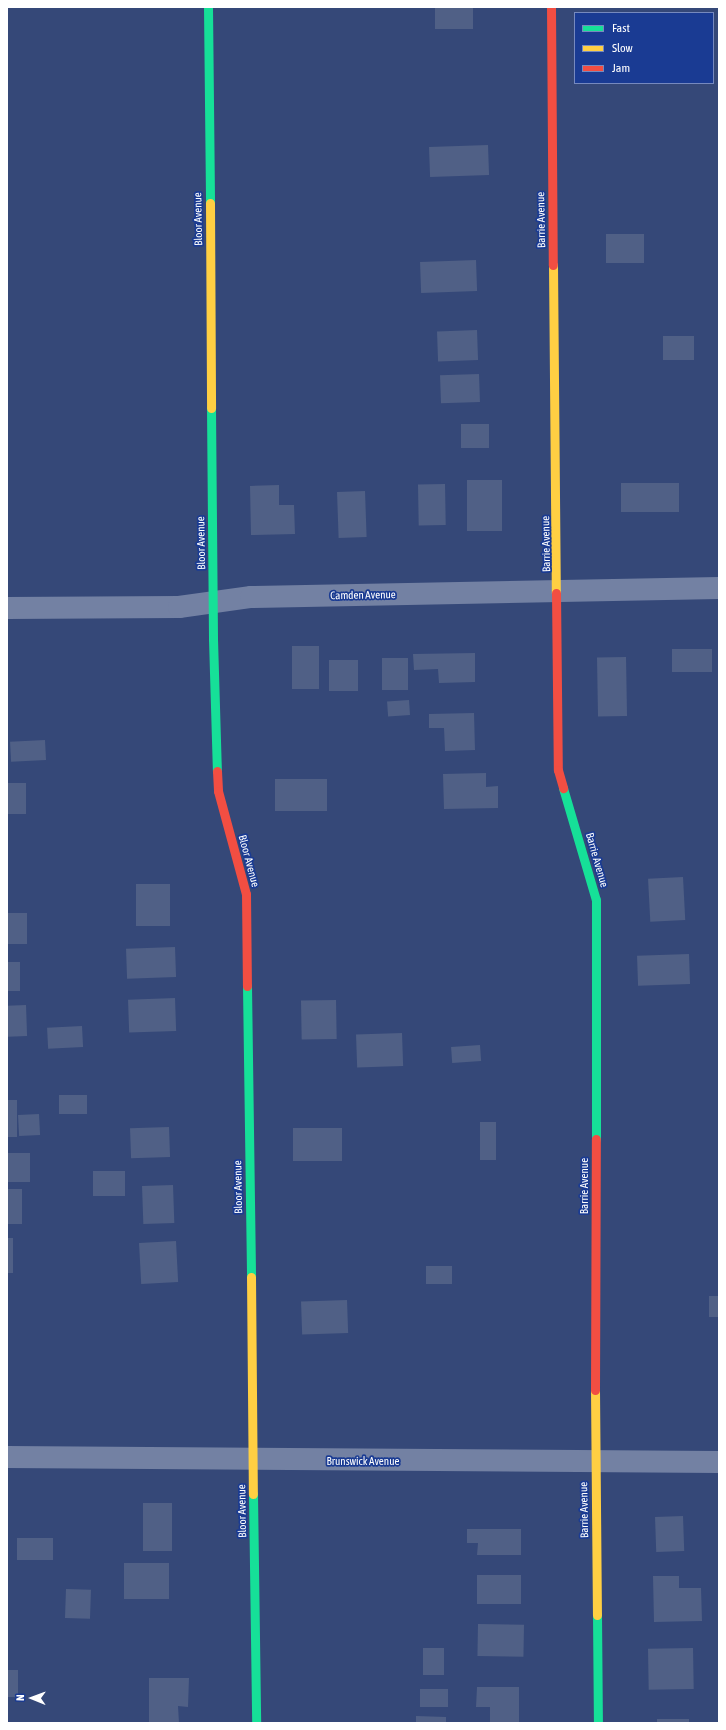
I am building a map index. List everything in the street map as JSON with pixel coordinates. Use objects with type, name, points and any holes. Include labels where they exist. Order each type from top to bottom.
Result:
[{"type":"street","name":"Bloor Avenue","points":[[208,7],[213,603],[218,791],[246,894],[256,1723]]},
{"type":"street","name":"Barrie Avenue","points":[[551,7],[558,592],[558,770],[596,900],[595,1462],[598,1723]]},
{"type":"street","name":"Camden Avenue","points":[[7,608],[179,607],[251,597],[719,588]]},
{"type":"street","name":"Brunswick Avenue","points":[[7,1457],[254,1461],[719,1462]]},
{"type":"building","points":[[435,7],[473,7],[473,29],[435,29]]},
{"type":"building","points":[[488,145],[489,175],[430,177],[429,147]]},
{"type":"building","points":[[606,234],[644,234],[644,263],[606,263]]},
{"type":"building","points":[[476,260],[477,291],[421,293],[420,262]]},
{"type":"building","points":[[477,330],[478,360],[438,361],[437,331]]},
{"type":"building","points":[[663,336],[694,336],[694,360],[663,360]]},
{"type":"building","points":[[479,374],[480,402],[441,403],[440,375]]},
{"type":"building","points":[[461,424],[489,424],[489,448],[461,448]]},
{"type":"building","points":[[467,480],[502,480],[502,531],[467,531]]},
{"type":"building","points":[[621,483],[679,483],[679,512],[621,512]]},
{"type":"building","points":[[418,484],[445,484],[446,525],[419,525]]},
{"type":"building","points":[[279,485],[279,505],[294,505],[295,534],[251,535],[250,486]]},
{"type":"building","points":[[365,491],[367,537],[339,538],[337,492]]},
{"type":"building","points":[[292,646],[319,646],[319,689],[292,689]]},
{"type":"building","points":[[672,649],[712,649],[712,672],[672,672]]},
{"type":"building","points":[[475,653],[475,682],[439,683],[438,669],[414,670],[413,654]]},
{"type":"building","points":[[626,657],[627,716],[598,716],[597,658]]},
{"type":"building","points":[[382,658],[408,658],[408,690],[382,690]]},
{"type":"building","points":[[329,660],[358,660],[358,691],[329,691]]},
{"type":"building","points":[[409,700],[410,715],[388,716],[387,702]]},
{"type":"building","points":[[474,713],[475,750],[445,751],[444,728],[429,728],[429,714]]},
{"type":"building","points":[[45,740],[46,760],[11,762],[10,742]]},
{"type":"building","points":[[486,773],[486,787],[498,786],[498,808],[444,809],[443,774]]},
{"type":"building","points":[[275,779],[327,779],[327,811],[275,811]]},
{"type":"building","points":[[7,783],[26,783],[26,814],[7,814]]},
{"type":"building","points":[[683,877],[685,920],[650,922],[648,879]]},
{"type":"building","points":[[136,884],[170,884],[170,926],[136,926]]},
{"type":"building","points":[[7,913],[27,913],[27,944],[7,944]]},
{"type":"building","points":[[175,947],[176,977],[127,979],[126,949]]},
{"type":"building","points":[[689,954],[690,984],[638,986],[637,956]]},
{"type":"building","points":[[7,962],[20,962],[20,991],[7,991]]},
{"type":"building","points":[[175,998],[176,1031],[129,1033],[128,1000]]},
{"type":"building","points":[[336,1000],[337,1039],[302,1040],[301,1001]]},
{"type":"building","points":[[26,1005],[27,1036],[8,1037],[7,1006]]},
{"type":"building","points":[[82,1026],[83,1047],[48,1049],[47,1028]]},
{"type":"building","points":[[402,1033],[403,1066],[357,1068],[356,1035]]},
{"type":"building","points":[[480,1045],[481,1061],[452,1063],[451,1047]]},
{"type":"building","points":[[59,1095],[87,1095],[87,1114],[59,1114]]},
{"type":"building","points":[[7,1100],[17,1100],[17,1137],[7,1137]]},
{"type":"building","points":[[39,1114],[40,1135],[19,1136],[18,1115]]},
{"type":"building","points":[[480,1122],[496,1122],[496,1160],[480,1160]]},
{"type":"building","points":[[169,1127],[170,1157],[131,1158],[130,1128]]},
{"type":"building","points":[[293,1128],[342,1128],[342,1161],[293,1161]]},
{"type":"building","points":[[7,1153],[30,1153],[30,1182],[7,1182]]},
{"type":"building","points":[[93,1171],[125,1171],[125,1196],[93,1196]]},
{"type":"building","points":[[173,1185],[174,1223],[143,1224],[142,1186]]},
{"type":"building","points":[[7,1189],[22,1189],[22,1224],[7,1224]]},
{"type":"building","points":[[7,1238],[13,1238],[13,1273],[7,1273]]},
{"type":"building","points":[[176,1241],[178,1282],[141,1284],[139,1243]]},
{"type":"building","points":[[426,1266],[452,1266],[452,1284],[426,1284]]},
{"type":"building","points":[[709,1296],[719,1296],[719,1317],[709,1317]]},
{"type":"building","points":[[347,1300],[348,1333],[302,1335],[301,1302]]},
{"type":"building","points":[[143,1503],[172,1503],[172,1551],[143,1551]]},
{"type":"building","points":[[683,1516],[684,1551],[656,1552],[655,1517]]},
{"type":"building","points":[[467,1529],[521,1529],[521,1555],[477,1555],[478,1543],[467,1543]]},
{"type":"building","points":[[17,1538],[53,1538],[53,1560],[17,1560]]},
{"type":"building","points":[[124,1563],[169,1563],[169,1599],[124,1599]]},
{"type":"building","points":[[477,1575],[521,1575],[521,1604],[477,1604]]},
{"type":"building","points":[[653,1576],[679,1576],[679,1588],[701,1588],[702,1621],[654,1622]]},
{"type":"building","points":[[66,1589],[91,1590],[90,1619],[65,1618]]},
{"type":"building","points":[[478,1624],[524,1625],[523,1657],[477,1656]]},
{"type":"building","points":[[423,1648],[444,1648],[444,1675],[423,1675]]},
{"type":"building","points":[[693,1648],[694,1689],[649,1690],[648,1649]]},
{"type":"building","points":[[7,1670],[18,1670],[18,1697],[7,1697]]},
{"type":"building","points":[[149,1678],[189,1678],[188,1707],[178,1706],[179,1723],[149,1723]]},
{"type":"building","points":[[477,1687],[519,1687],[519,1723],[490,1723],[490,1707],[476,1707]]},
{"type":"building","points":[[420,1689],[448,1689],[448,1707],[420,1707]]},
{"type":"building","points":[[416,1716],[446,1717],[446,1723],[416,1723]]},
{"type":"building","points":[[657,1719],[689,1719],[689,1723],[657,1723]]},
{"type":"traffic: fast","points":[[208,7],[210,203]]},
{"type":"traffic: fast","points":[[211,408],[213,639],[217,771]]},
{"type":"traffic: fast","points":[[563,788],[596,900],[596,1139]]},
{"type":"traffic: fast","points":[[247,986],[251,1277]]},
{"type":"traffic: fast","points":[[253,1494],[256,1723]]},
{"type":"traffic: fast","points":[[597,1615],[598,1723]]},
{"type":"traffic: slow","points":[[210,203],[211,408]]},
{"type":"traffic: slow","points":[[553,265],[556,593]]},
{"type":"traffic: slow","points":[[251,1277],[253,1494]]},
{"type":"traffic: slow","points":[[595,1390],[597,1615]]},
{"type":"traffic: jam","points":[[551,7],[553,265]]},
{"type":"traffic: jam","points":[[556,593],[558,770],[563,788]]},
{"type":"traffic: jam","points":[[217,771],[218,791],[246,894],[247,986]]},
{"type":"traffic: jam","points":[[595,1390],[596,1139]]}]
